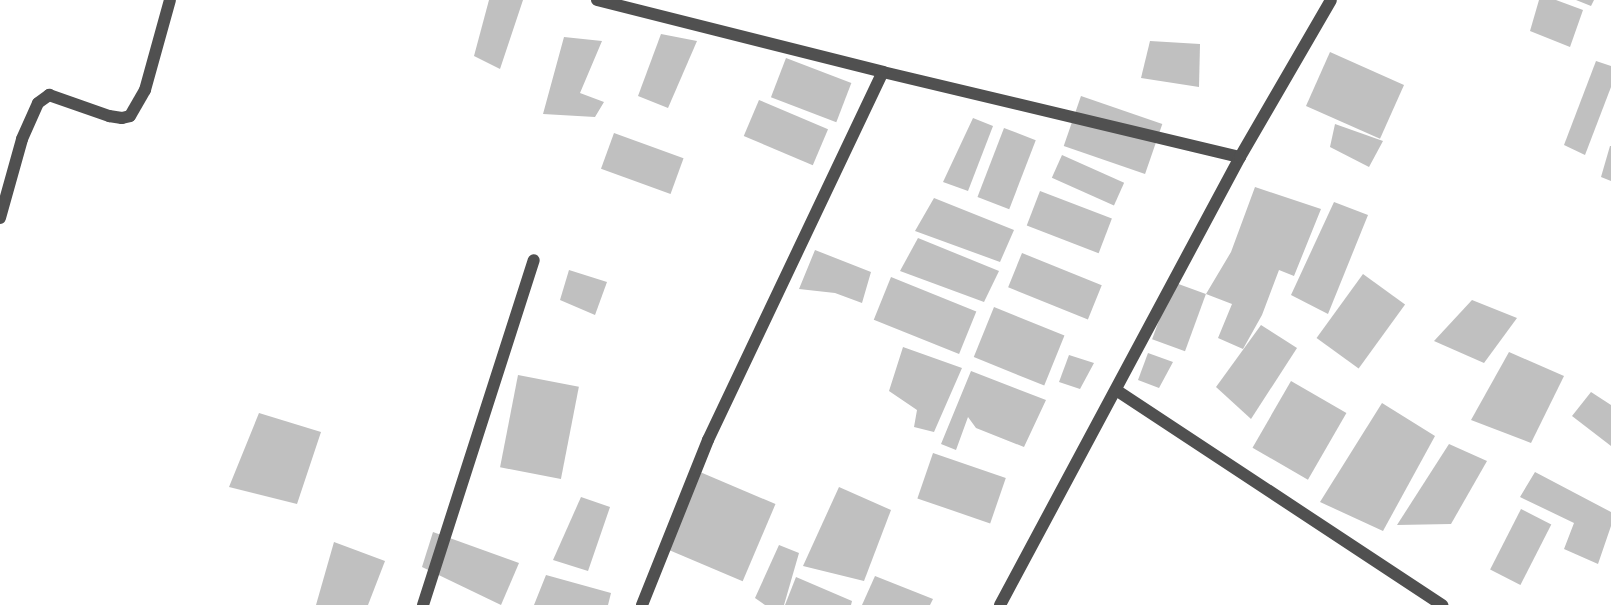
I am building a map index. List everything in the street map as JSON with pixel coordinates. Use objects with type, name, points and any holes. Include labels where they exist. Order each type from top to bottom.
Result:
[{"type":"street","points":[[0,218],[22,139],[38,103],[49,95],[109,116],[122,118],[130,116],[145,90],[170,0]]},
{"type":"street","points":[[597,0],[884,72],[1240,157]]},
{"type":"street","points":[[1000,605],[1240,157],[1331,0]]},
{"type":"street","points":[[642,605],[708,440],[884,72]]},
{"type":"street","points":[[423,605],[534,260]]},
{"type":"street","points":[[1116,390],[1442,605]]},
{"type":"building","points":[[489,0],[523,0],[500,69],[474,56]]},
{"type":"building","points":[[1539,0],[1556,0],[1583,10],[1570,47],[1530,31]]},
{"type":"building","points":[[1576,0],[1594,0],[1591,6]]},
{"type":"building","points":[[661,34],[697,41],[668,108],[638,96]]},
{"type":"building","points":[[564,37],[602,41],[580,93],[604,102],[595,117],[543,114]]},
{"type":"building","points":[[1150,41],[1200,44],[1199,87],[1141,78]]},
{"type":"building","points":[[1330,52],[1404,85],[1380,139],[1306,106]]},
{"type":"building","points":[[786,58],[851,83],[836,122],[771,97]]},
{"type":"building","points":[[1596,61],[1611,66],[1611,87],[1585,155],[1564,145]]},
{"type":"building","points":[[1081,96],[1162,124],[1145,174],[1064,146]]},
{"type":"building","points":[[759,100],[828,129],[813,165],[744,136]]},
{"type":"building","points":[[973,118],[993,126],[968,191],[943,182]]},
{"type":"building","points":[[1335,124],[1383,141],[1369,167],[1330,147]]},
{"type":"building","points":[[1004,128],[1036,140],[1009,209],[977,197]]},
{"type":"building","points":[[614,133],[684,158],[671,194],[601,169]]},
{"type":"building","points":[[1611,146],[1611,181],[1601,177]]},
{"type":"building","points":[[1062,155],[1124,183],[1114,205],[1052,178]]},
{"type":"building","points":[[1255,187],[1321,209],[1294,276],[1279,270],[1262,315],[1243,349],[1218,338],[1232,304],[1206,294],[1231,252]]},
{"type":"building","points":[[1040,191],[1112,219],[1099,253],[1027,226]]},
{"type":"building","points":[[934,198],[1014,230],[1000,262],[915,231]]},
{"type":"building","points":[[1334,202],[1368,215],[1328,314],[1291,295]]},
{"type":"building","points":[[918,238],[999,271],[984,302],[900,271]]},
{"type":"building","points":[[815,250],[871,272],[862,303],[835,293],[799,289]]},
{"type":"building","points":[[1022,253],[1102,285],[1088,320],[1008,287]]},
{"type":"building","points":[[569,270],[607,282],[595,315],[560,300]]},
{"type":"building","points":[[1363,274],[1405,305],[1359,368],[1317,338]]},
{"type":"building","points":[[891,277],[976,311],[959,354],[874,320]]},
{"type":"building","points":[[1173,282],[1206,294],[1185,351],[1152,339]]},
{"type":"building","points":[[1472,300],[1517,318],[1484,363],[1434,341]]},
{"type":"building","points":[[994,307],[1064,335],[1044,386],[974,357]]},
{"type":"building","points":[[1261,325],[1297,348],[1251,419],[1216,387]]},
{"type":"building","points":[[903,347],[962,368],[934,432],[914,427],[917,410],[889,391]]},
{"type":"building","points":[[1509,352],[1564,376],[1531,443],[1471,420]]},
{"type":"building","points":[[1148,353],[1173,362],[1159,388],[1138,380]]},
{"type":"building","points":[[1069,355],[1094,363],[1080,389],[1059,382]]},
{"type":"building","points":[[971,371],[1046,400],[1024,447],[976,428],[968,417],[956,450],[941,444]]},
{"type":"building","points":[[518,375],[579,387],[561,479],[500,467]]},
{"type":"building","points":[[1291,381],[1346,413],[1308,480],[1252,448]]},
{"type":"building","points":[[1591,392],[1611,405],[1611,446],[1572,416]]},
{"type":"building","points":[[1382,403],[1435,436],[1383,531],[1320,502]]},
{"type":"building","points":[[259,413],[321,432],[297,504],[229,487]]},
{"type":"building","points":[[1449,444],[1487,461],[1451,524],[1397,525]]},
{"type":"building","points":[[933,453],[1006,478],[990,523],[917,498]]},
{"type":"building","points":[[700,472],[775,504],[743,581],[667,549]]},
{"type":"building","points":[[1535,472],[1611,512],[1611,526],[1598,564],[1564,549],[1574,523],[1520,497]]},
{"type":"building","points":[[839,487],[891,510],[864,581],[803,566]]},
{"type":"building","points":[[581,497],[610,507],[588,571],[553,560]]},
{"type":"building","points":[[1521,509],[1551,524],[1520,585],[1490,570]]},
{"type":"building","points":[[433,532],[519,563],[501,605],[422,567]]},
{"type":"building","points":[[334,542],[385,561],[368,605],[316,605]]},
{"type":"building","points":[[779,545],[799,553],[784,605],[765,605],[755,598]]},
{"type":"building","points":[[546,575],[611,593],[608,605],[534,605]]},
{"type":"building","points":[[875,576],[933,599],[930,605],[862,605]]},
{"type":"building","points":[[796,577],[852,601],[851,605],[785,605]]}]
